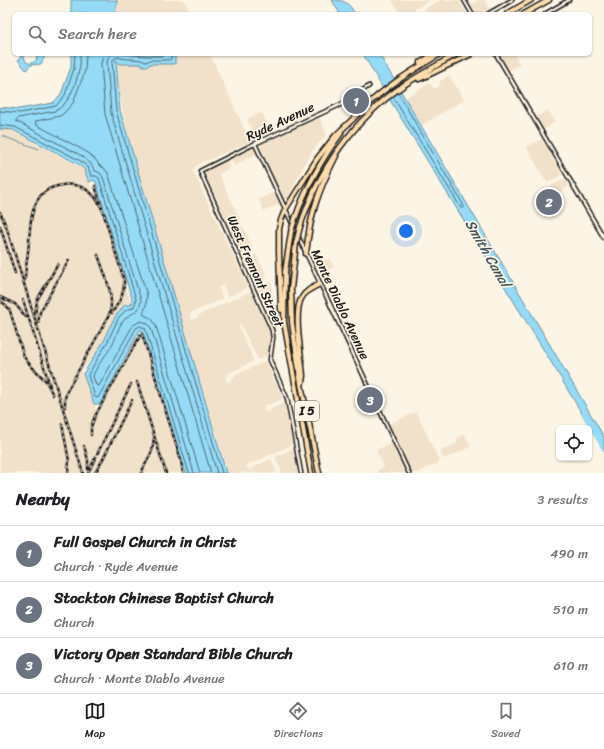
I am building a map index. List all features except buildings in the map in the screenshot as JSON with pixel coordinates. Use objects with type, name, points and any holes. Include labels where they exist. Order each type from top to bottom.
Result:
[{"type":"highway","points":[[510,12],[531,0]]},
{"type":"highway","points":[[528,12],[549,0]]},
{"type":"highway","points":[[406,74],[431,56]]},
{"type":"highway","name":"I 5","points":[[311,473],[288,352],[284,322],[285,272],[291,232],[308,186],[320,163],[353,119],[373,99],[406,74],[437,56]]},
{"type":"highway","points":[[298,348],[294,340],[290,289],[300,227],[316,186],[332,158],[363,120],[378,106],[404,86],[454,56]]},
{"type":"highway","points":[[413,80],[426,76],[467,56]]},
{"type":"highway","points":[[284,322],[281,316],[280,295],[279,229],[281,220],[285,210],[323,150],[353,119]]},
{"type":"highway","points":[[306,254],[307,240],[313,210],[320,188],[343,143]]},
{"type":"highway","points":[[298,243],[305,242],[307,240]]},
{"type":"highway","points":[[298,348],[298,318],[300,301],[306,292],[320,284]]},
{"type":"highway","name":"I 5","points":[[298,348],[303,376],[302,384],[319,473]]},
{"type":"street","points":[[464,0],[471,12]]},
{"type":"street","points":[[491,12],[512,0]]},
{"type":"street","points":[[548,12],[569,0]]},
{"type":"street","points":[[497,56],[604,238]]},
{"type":"street","name":"Ryde Avenue","points":[[200,172],[201,169],[344,104],[369,86]]},
{"type":"street","name":"Monte Diablo Avenue","points":[[255,144],[282,202],[298,243],[306,254],[409,473]]},
{"type":"street","name":"West Fremont Street","points":[[200,172],[272,330],[273,337],[270,360],[287,398],[301,473]]},
{"type":"street","points":[[282,202],[290,202]]},
{"type":"shaded area","points":[[117,0],[185,0],[190,12],[115,12]]},
{"type":"shaded area","points":[[392,0],[430,0],[409,12],[399,12]]},
{"type":"shaded area","points":[[440,0],[459,0],[466,12],[426,12],[424,9]]},
{"type":"shaded area","points":[[479,0],[484,0],[490,9],[485,12],[475,12],[470,5]]},
{"type":"shaded area","points":[[116,56],[211,56],[250,141],[201,163],[196,166],[193,171],[248,287],[228,297],[223,285],[218,287],[223,299],[191,312],[190,317],[195,319],[199,315],[251,291],[271,334],[268,355],[259,360],[257,358],[240,323],[238,325],[254,361],[227,374],[225,379],[230,382],[235,375],[266,361],[283,398],[271,404],[265,405],[263,409],[268,412],[285,403],[292,442],[290,446],[255,462],[249,463],[246,466],[251,471],[254,467],[271,459],[277,473],[228,473],[136,174],[119,93]]},
{"type":"shaded area","points":[[500,56],[515,56],[520,64],[508,71]]},
{"type":"shaded area","points":[[449,75],[464,100],[422,125],[405,98],[430,83],[433,88],[437,88],[440,81]]},
{"type":"shaded area","points":[[548,110],[555,122],[543,130],[536,117]]},
{"type":"shaded area","points":[[262,112],[271,133],[256,140],[247,119]]},
{"type":"shaded area","points":[[319,116],[327,134],[306,161],[287,200],[284,200],[260,145]]},
{"type":"shaded area","points":[[0,126],[11,130],[84,169],[109,233],[131,303],[82,371],[98,415],[140,332],[185,473],[0,473]]},
{"type":"shaded area","points":[[542,139],[562,175],[547,183],[526,147]]},
{"type":"shaded area","points":[[253,147],[256,154],[234,166],[230,157]]},
{"type":"shaded area","points":[[226,159],[230,168],[219,174],[241,222],[229,228],[203,170]]},
{"type":"shaded area","points":[[563,179],[566,180],[569,186],[556,194],[551,186]]},
{"type":"shaded area","points":[[274,192],[280,204],[264,211],[259,199]]},
{"type":"shaded area","points":[[243,226],[254,251],[242,256],[231,231]]},
{"type":"shaded area","points":[[256,254],[266,274],[266,279],[256,284],[243,260]]},
{"type":"shaded area","points":[[330,259],[334,267],[319,274],[314,263],[315,260]]},
{"type":"shaded area","points":[[271,281],[272,313],[273,321],[258,288]]},
{"type":"shaded area","points":[[416,412],[440,462],[416,473],[411,473],[389,424]]},
{"type":"shaded area","points":[[465,434],[471,447],[444,459],[440,451],[458,443],[456,439]]},
{"type":"shaded area","points":[[392,443],[406,473],[378,473],[377,470],[384,467],[376,450]]},
{"type":"shaded area","points":[[292,449],[294,451],[298,473],[282,473],[275,457]]},
{"type":"water","points":[[71,0],[117,0],[115,12],[71,12]]},
{"type":"water","points":[[332,0],[346,3],[354,12],[339,12]]},
{"type":"water","points":[[24,56],[26,62],[31,63],[37,59],[36,56],[45,56],[41,64],[31,65],[26,70],[18,60]]},
{"type":"water","points":[[71,56],[175,56],[175,64],[150,64],[148,66],[143,66],[142,64],[120,64],[116,60],[120,110],[226,472],[228,473],[186,473],[142,330],[140,330],[100,404],[94,404],[83,374],[105,339],[116,315],[125,304],[129,306],[132,303],[95,180],[89,182],[84,169],[78,164],[13,130],[0,129],[0,107],[19,109],[53,103],[61,94],[71,67]]},
{"type":"water","points":[[364,56],[380,56],[604,437],[604,451],[592,431],[592,425],[589,425]]},
{"type":"waterway","points":[[2,136],[39,149]]},
{"type":"waterway","name":"Smith Canal","points":[[583,414],[604,451]]},
{"type":"railway","points":[[25,280],[32,214],[40,196],[46,191],[61,185],[77,186],[84,189],[96,198],[105,217]]},
{"type":"railway","points":[[95,186],[124,280],[122,294],[112,313]]},
{"type":"railway","points":[[0,212],[6,226],[83,473]]},
{"type":"railway","points":[[0,226],[15,273]]},
{"type":"railway","points":[[65,407],[67,391],[108,317],[110,310],[111,302],[109,286],[98,255]]},
{"type":"railway","points":[[38,323],[40,312],[69,260]]},
{"type":"railway","points":[[35,315],[37,300],[58,264]]},
{"type":"railway","points":[[0,297],[15,304],[26,317]]},
{"type":"railway","points":[[23,300],[50,386]]},
{"type":"railway","points":[[0,301],[6,305],[10,311],[24,357],[46,381],[53,395]]},
{"type":"railway","points":[[142,334],[181,461],[183,473]]},
{"type":"railway","points":[[91,435],[91,427],[95,416],[140,336]]},
{"type":"railway","points":[[137,382],[166,473]]},
{"type":"railway","points":[[88,473],[131,384]]},
{"type":"railway","points":[[95,473],[132,400]]},
{"type":"railway","points":[[62,424],[69,461],[68,473]]},
{"type":"railway","points":[[141,473],[152,451],[154,438]]},
{"type":"railway","points":[[84,446],[88,460],[88,469]]},
{"type":"place","name":"Full Gospel Church in Christ","points":[[356,101]]},
{"type":"place","name":"Stockton Chinese Baptist Church","points":[[549,202]]},
{"type":"place","name":"Victory Open Standard Bible Church","points":[[370,400]]}]
